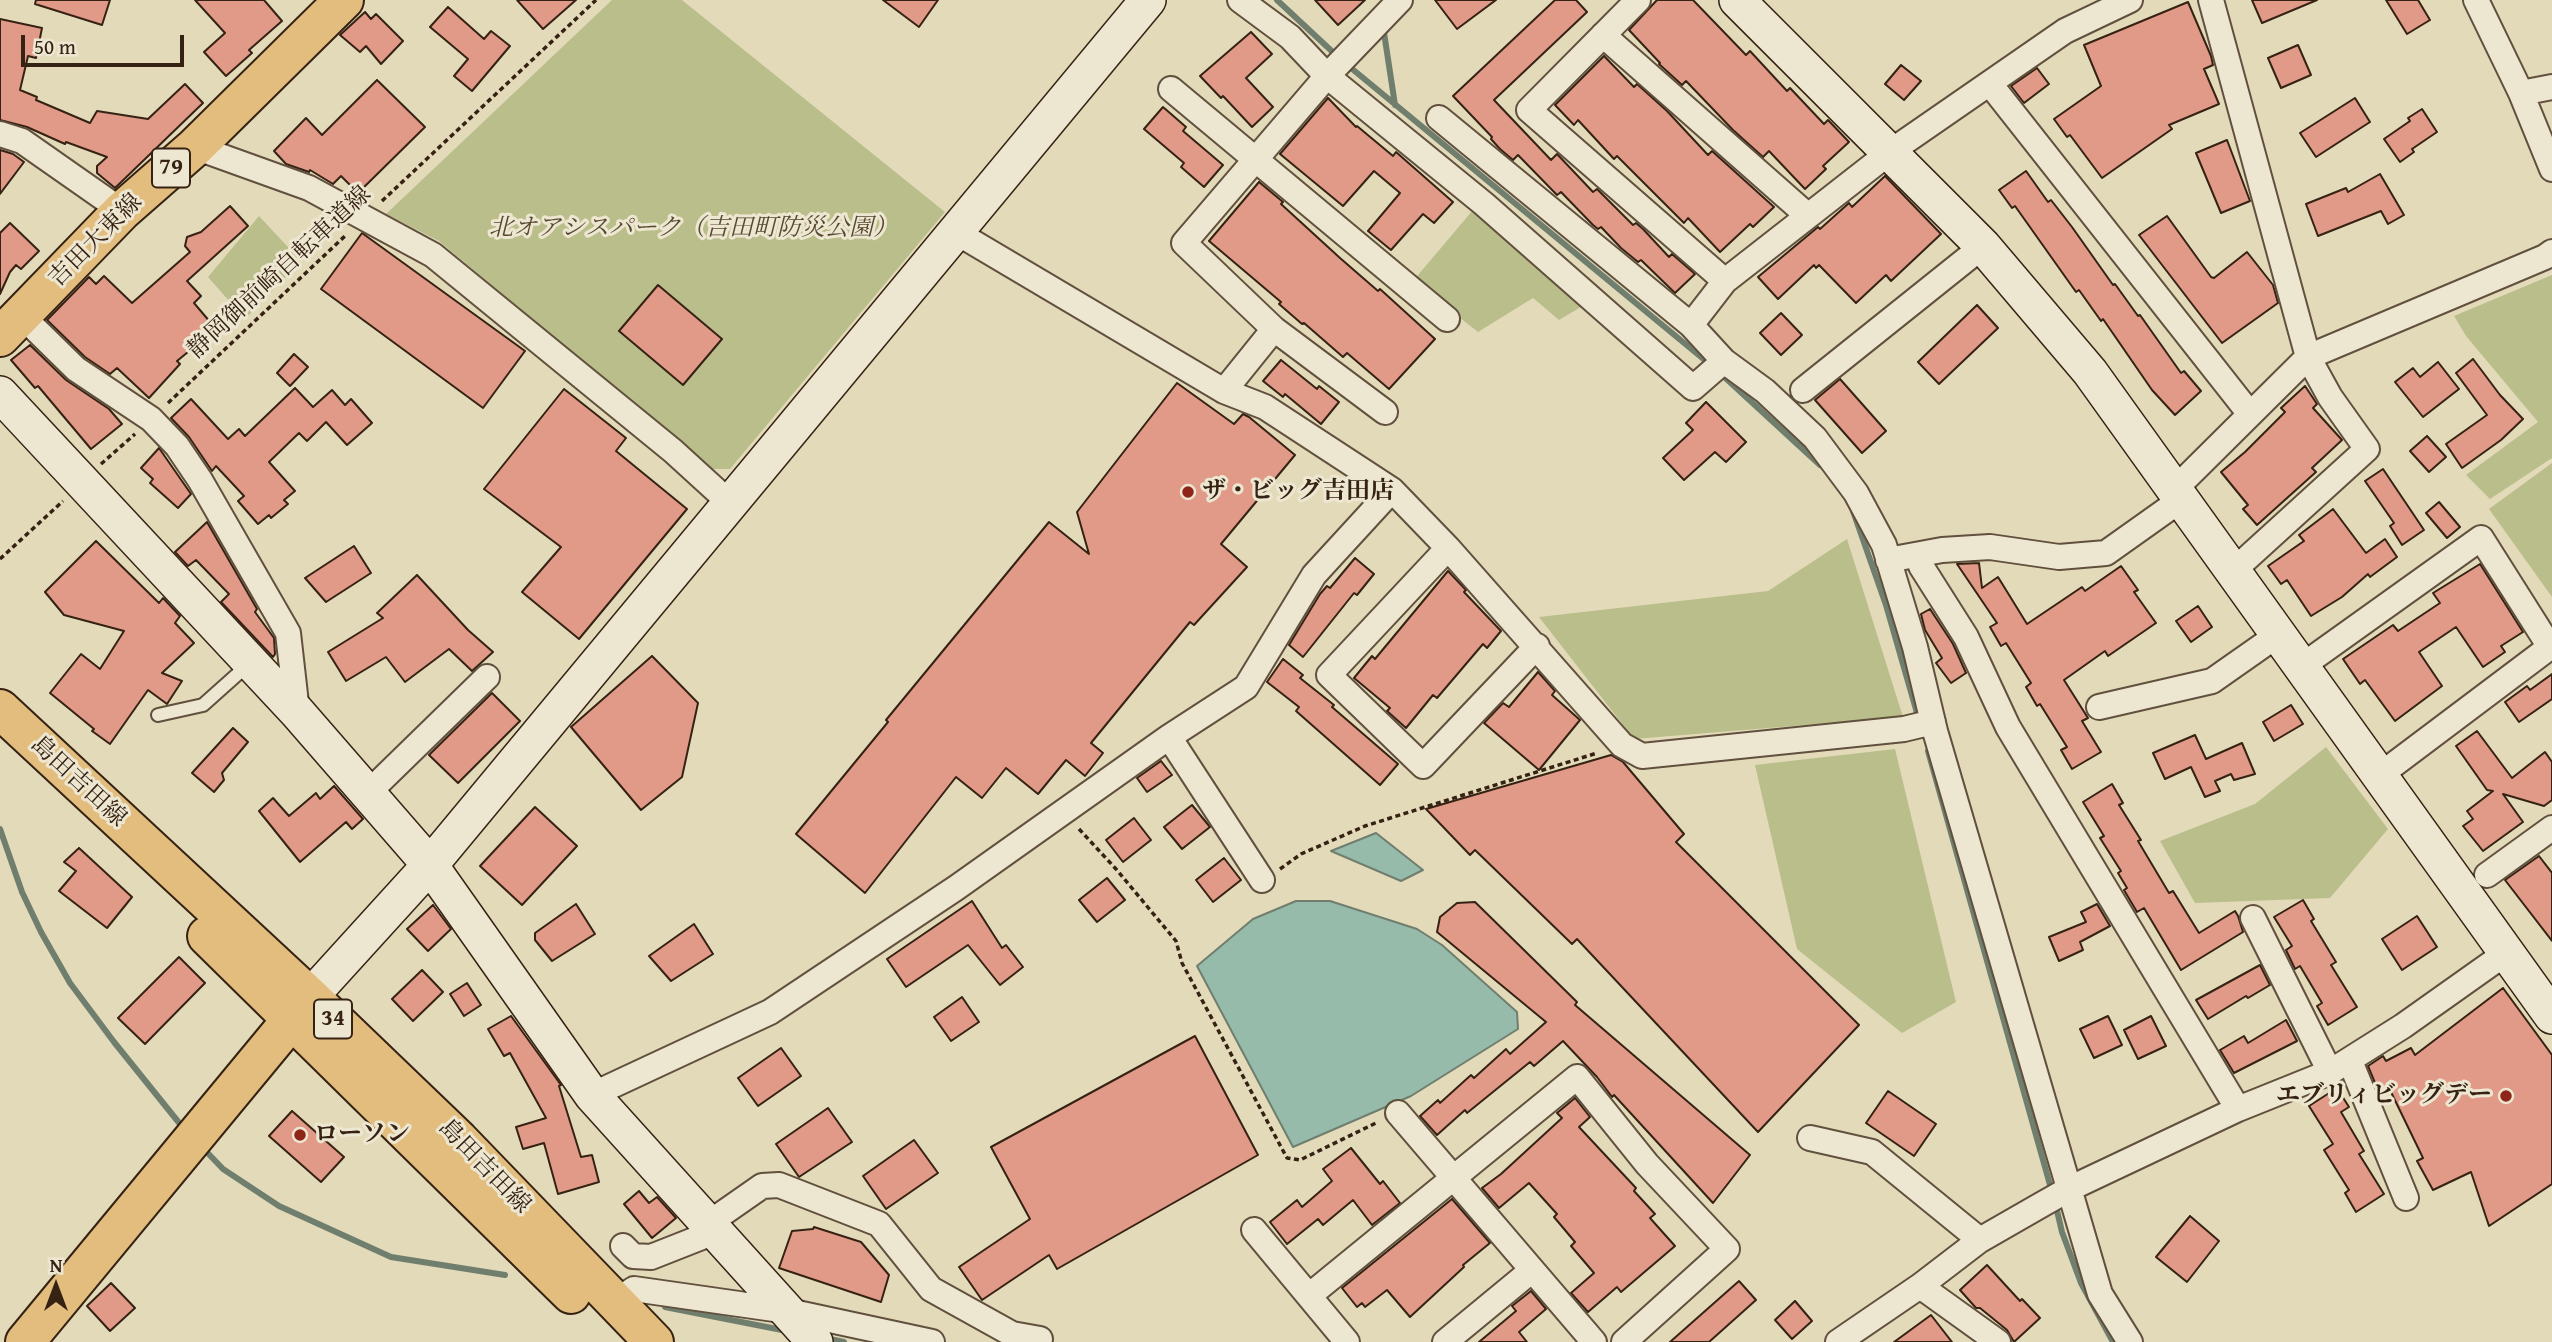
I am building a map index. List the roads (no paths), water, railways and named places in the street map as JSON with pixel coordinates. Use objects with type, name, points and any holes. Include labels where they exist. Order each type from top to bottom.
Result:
[{"type":"main road","name":"吉田大東線","points":[[11,326],[122,211],[195,147],[344,0]]},
{"type":"main road","name":"島田吉田線","points":[[0,709],[300,1009],[620,1342]]},
{"type":"main road","name":"島田吉田線","points":[[0,740],[165,893],[459,1140],[654,1342]]},
{"type":"main road","name":"34","points":[[25,1342],[300,1009]]},
{"type":"street","points":[[300,1009],[430,864],[1147,0]]},
{"type":"street","points":[[1240,0],[1290,37],[1693,388],[1724,361]]},
{"type":"street","points":[[1638,0],[1529,110],[1725,281]]},
{"type":"street","points":[[1737,0],[1983,246],[2090,372],[2552,1016]]},
{"type":"street","points":[[1691,325],[1725,281],[1891,152],[2065,31],[2130,0]]},
{"type":"street","points":[[2211,0],[2308,357],[2330,397],[2367,449],[2233,571]]},
{"type":"street","points":[[2476,0],[2521,93],[2552,169]]},
{"type":"street","points":[[1385,412],[1274,329],[1184,243],[1330,73],[1390,10]]},
{"type":"street","points":[[1603,35],[1807,215]]},
{"type":"street","points":[[1990,84],[2250,414]]},
{"type":"street","points":[[2521,93],[2552,87]]},
{"type":"street","points":[[1171,89],[1447,319]]},
{"type":"street","points":[[1439,118],[1691,325],[1724,361],[1765,391],[1815,438],[1857,493],[1884,545],[1915,647],[1922,724],[2100,1294],[2130,1342]]},
{"type":"street","points":[[0,134],[22,141],[122,211]]},
{"type":"street","points":[[195,147],[309,188],[433,255],[673,451],[730,503]]},
{"type":"street","points":[[954,231],[1224,391],[1265,407],[1392,490],[1537,646],[1622,744],[1642,756],[1922,724]]},
{"type":"street","points":[[1802,390],[1983,246]]},
{"type":"street","points":[[1888,560],[1942,550],[1990,547],[2059,557],[2106,553],[2178,494],[2250,414],[2308,357],[2552,252]]},
{"type":"street","points":[[11,326],[151,419],[177,446],[201,480],[288,633],[297,712]]},
{"type":"street","points":[[1224,391],[1274,329]]},
{"type":"street","points":[[0,394],[297,712],[430,864],[593,1095],[801,1325]]},
{"type":"street","points":[[593,1095],[770,1012],[957,888],[1169,737],[1246,687],[1314,575],[1392,490]]},
{"type":"street","points":[[2302,666],[2481,538],[2550,647],[2380,775]]},
{"type":"street","points":[[1448,548],[1329,675],[1423,766],[1537,646]]},
{"type":"street","points":[[1921,566],[1966,637],[2008,727],[2238,1110]]},
{"type":"street","points":[[2099,707],[2211,681],[2279,634]]},
{"type":"street","points":[[368,793],[487,677]]},
{"type":"street","points":[[1169,737],[1262,880]]},
{"type":"street","points":[[2487,875],[2549,837]]},
{"type":"street","points":[[2253,918],[2340,1066],[2406,1198]]},
{"type":"street","points":[[1838,1342],[1920,1286],[1980,1240],[2069,1189],[2340,1066],[2506,953]]},
{"type":"street","points":[[1310,1295],[1577,1077],[1647,1164],[1727,1249],[1624,1342]]},
{"type":"street","points":[[1398,1113],[1594,1342]]},
{"type":"street","points":[[1810,1138],[1872,1152],[1980,1240]]},
{"type":"street","points":[[623,1247],[633,1256],[651,1257],[713,1227],[762,1186],[779,1185],[879,1224],[930,1289],[1012,1334],[1040,1339]]},
{"type":"street","points":[[1254,1230],[1347,1342]]},
{"type":"street","points":[[1445,1342],[1531,1271]]},
{"type":"street","points":[[1920,1286],[1998,1342]]},
{"type":"street","points":[[615,1302],[634,1289],[801,1325],[932,1342]]},
{"type":"lane","points":[[158,715],[202,705],[251,663]]},
{"type":"waterway","points":[[1277,0],[1337,56]]},
{"type":"waterway","points":[[1383,26],[1395,105]]},
{"type":"waterway","points":[[1345,63],[1712,366]]},
{"type":"waterway","points":[[1720,373],[1820,465]]},
{"type":"waterway","points":[[1853,511],[1886,605],[1919,720]]},
{"type":"waterway","points":[[1928,751],[2052,1192]]},
{"type":"waterway","points":[[0,829],[22,892],[70,983],[184,1129]]},
{"type":"waterway","points":[[201,1146],[223,1169],[279,1206],[391,1257],[505,1275]]},
{"type":"waterway","points":[[2055,1202],[2062,1232],[2081,1283],[2113,1342]]},
{"type":"waterway","points":[[665,1307],[787,1331]]},
{"type":"waterway","points":[[825,1338],[844,1342]]},
{"type":"place","name":"ザ・ビッグ吉田店","points":[[1188,492]]},
{"type":"place","name":"エブリィビッグデー","points":[[2506,1096]]},
{"type":"place","name":"ローソン","points":[[300,1135]]},
{"type":"park label","name":"北オアシスパーク（吉田町防災公園）","points":[[693,229]]}]
